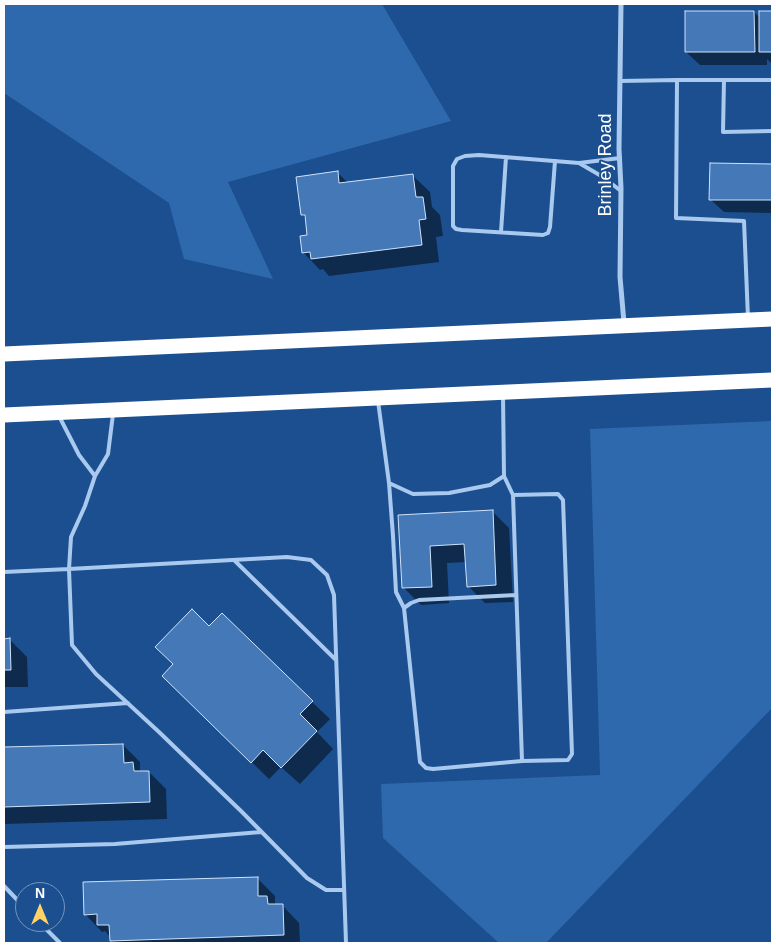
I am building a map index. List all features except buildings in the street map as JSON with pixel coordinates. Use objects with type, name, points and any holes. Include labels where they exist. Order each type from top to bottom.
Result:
[{"type":"highway","points":[[4,354],[772,319]]},
{"type":"highway","points":[[4,415],[772,380]]},
{"type":"street","name":"Brinley Road","points":[[621,4],[620,277],[624,326]]},
{"type":"lane","points":[[677,80],[676,218],[744,221],[748,320]]},
{"type":"lane","points":[[724,80],[723,132],[772,131]]},
{"type":"lane","points":[[620,81],[772,80]]},
{"type":"lane","points":[[555,161],[548,232],[543,235],[462,230],[452,226],[452,166],[457,158],[479,155],[506,157],[555,161],[578,163],[620,158]]},
{"type":"lane","points":[[501,232],[506,157]]},
{"type":"lane","points":[[578,163],[603,177],[621,192]]},
{"type":"lane","points":[[503,393],[504,476],[513,495],[522,761]]},
{"type":"lane","points":[[378,398],[394,536],[396,592],[404,608],[420,762],[426,768],[433,769],[522,761],[568,760],[572,754],[563,500],[558,494],[513,495]]},
{"type":"lane","points":[[114,410],[108,454],[94,476],[85,506],[71,537],[69,569],[72,645],[96,674],[308,878],[326,890],[344,890]]},
{"type":"lane","points":[[58,414],[79,455],[94,476]]},
{"type":"lane","points":[[389,483],[413,494],[449,493],[490,485],[504,476]]},
{"type":"lane","points":[[4,572],[287,557],[311,560],[328,575],[334,595],[346,943]]},
{"type":"lane","points":[[234,560],[337,660]]},
{"type":"lane","points":[[404,608],[419,600],[516,596]]},
{"type":"lane","points":[[4,712],[128,703]]},
{"type":"lane","points":[[4,848],[115,844],[261,832]]},
{"type":"lane","points":[[4,886],[15,898]]},
{"type":"lane","points":[[49,932],[60,943]]},
{"type":"shaded area","points":[[4,4],[382,4],[451,121],[228,182],[273,279],[184,259],[169,203],[4,93]]},
{"type":"shaded area","points":[[772,421],[772,708],[546,943],[499,943],[383,838],[381,784],[600,775],[590,429]]}]
